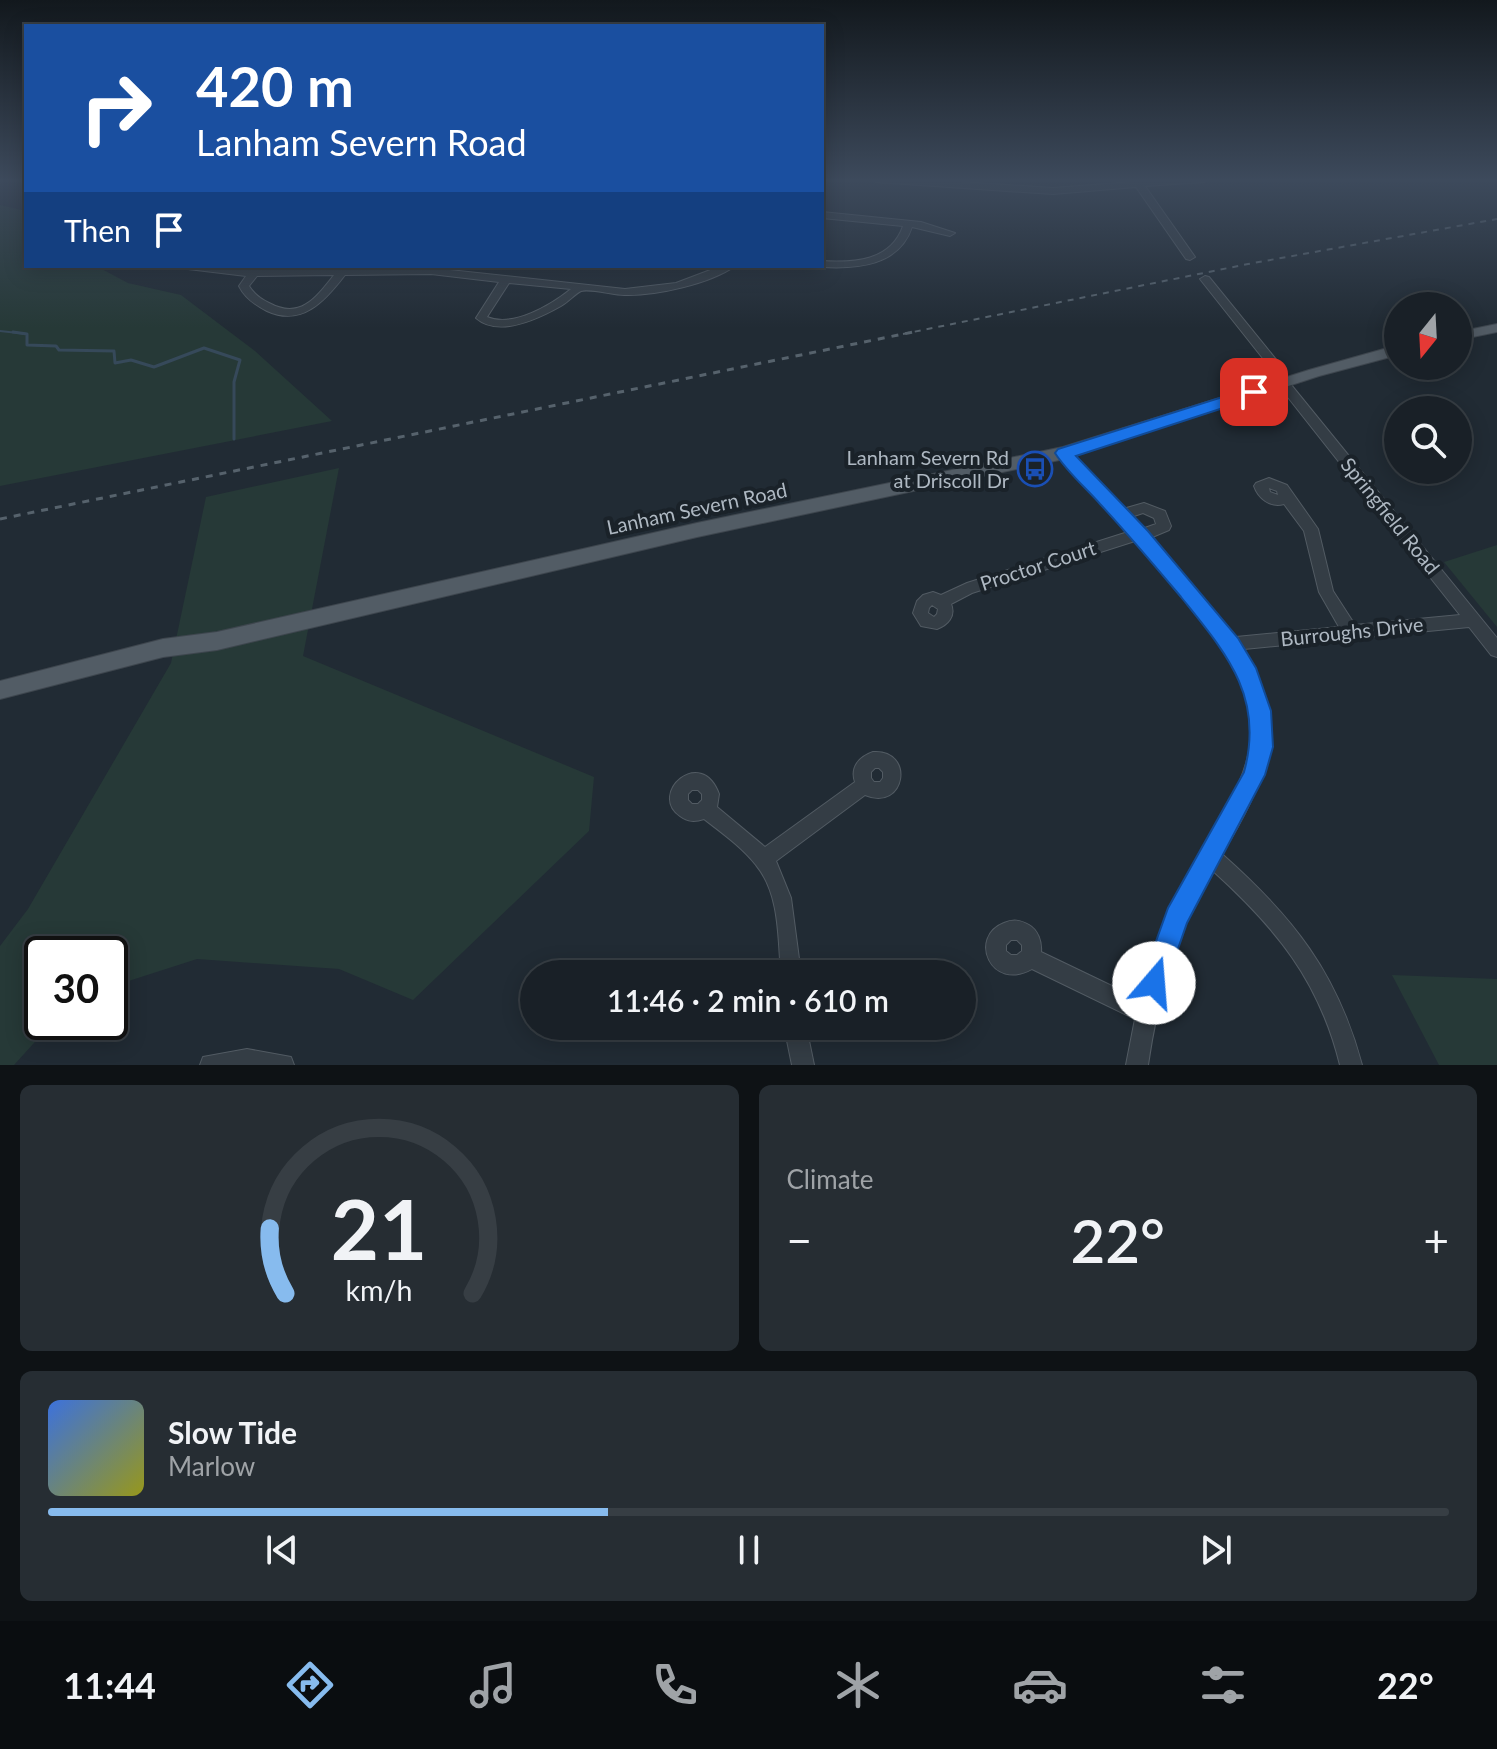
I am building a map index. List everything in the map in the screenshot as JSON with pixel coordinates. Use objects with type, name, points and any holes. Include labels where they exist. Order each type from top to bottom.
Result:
[{"type":"main road","points":[[1472,333],[1497,328]]},
{"type":"main road","name":"Lanham Severn Road","points":[[0,690],[163,648],[217,641],[697,530],[1064,453],[1384,354]]},
{"type":"street","points":[[824,264],[854,265],[882,257],[902,243],[907,229]]},
{"type":"street","points":[[939,229],[950,233]]},
{"type":"street","points":[[1170,229],[1190,257]]},
{"type":"street","points":[[222,268],[342,272],[433,269],[625,292],[658,290],[698,281],[726,268]]},
{"type":"street","points":[[256,270],[244,286],[247,293],[274,311],[287,315],[319,300],[342,272]]},
{"type":"street","points":[[507,278],[481,318],[486,323],[501,324],[548,310],[564,302],[579,288]]},
{"type":"street","name":"Springfield Road","points":[[1205,279],[1274,365],[1283,383],[1497,650]]},
{"type":"street","points":[[1064,453],[1140,535],[1231,644],[1246,668],[1260,711],[1262,747],[1250,785],[1177,917],[1145,1013],[1137,1065]]},
{"type":"street","points":[[1286,497],[1311,529],[1326,592],[1350,631]]},
{"type":"street","points":[[1121,515],[1144,508],[1160,515],[1164,526],[1140,535]]},
{"type":"street","name":"Proctor Court","points":[[940,602],[967,589],[1140,535]]},
{"type":"street","name":"Burroughs Drive","points":[[1231,644],[1473,620]]},
{"type":"street","points":[[764,859],[865,785]]},
{"type":"street","points":[[705,809],[764,859],[779,890],[789,960]]},
{"type":"street","points":[[1211,857],[1253,893],[1305,956],[1330,999],[1351,1065]]},
{"type":"street","points":[[1031,958],[1145,1013]]},
{"type":"street","points":[[798,1040],[803,1065]]},
{"type":"street","points":[[211,1065],[247,1060],[283,1065]]},
{"type":"green space","points":[[0,229],[24,229],[24,268],[100,268],[128,283],[181,295],[255,351],[332,421],[0,486]]},
{"type":"green space","points":[[339,468],[303,656],[594,777],[589,831],[413,1000],[339,969],[197,959],[128,981],[128,936],[24,936],[24,1040],[37,1040],[14,1065],[0,1065],[0,946],[28,909],[171,663],[206,497]]},
{"type":"green space","points":[[1497,545],[1497,627],[1444,562]]},
{"type":"green space","points":[[1392,975],[1497,979],[1497,1065],[1439,1065]]},
{"type":"waterway","points":[[0,331],[27,334]]},
{"type":"waterway","points":[[13,332],[27,334]]},
{"type":"waterway","points":[[27,334],[27,345],[56,346],[59,350],[114,351],[115,363],[131,360],[154,367],[204,348],[240,360],[234,382],[234,439]]},
{"type":"railway","points":[[903,334],[1248,264],[1443,229]]},
{"type":"railway","points":[[0,519],[913,332]]},
{"type":"place","name":"Lanham Severn Rd at Driscoll Dr","points":[[1035,469]]},
{"type":"route","points":[[1154,983],[1177,917],[1254,775],[1262,747],[1260,711],[1246,668],[1231,644],[1141,536],[1064,453],[1254,392]]}]
